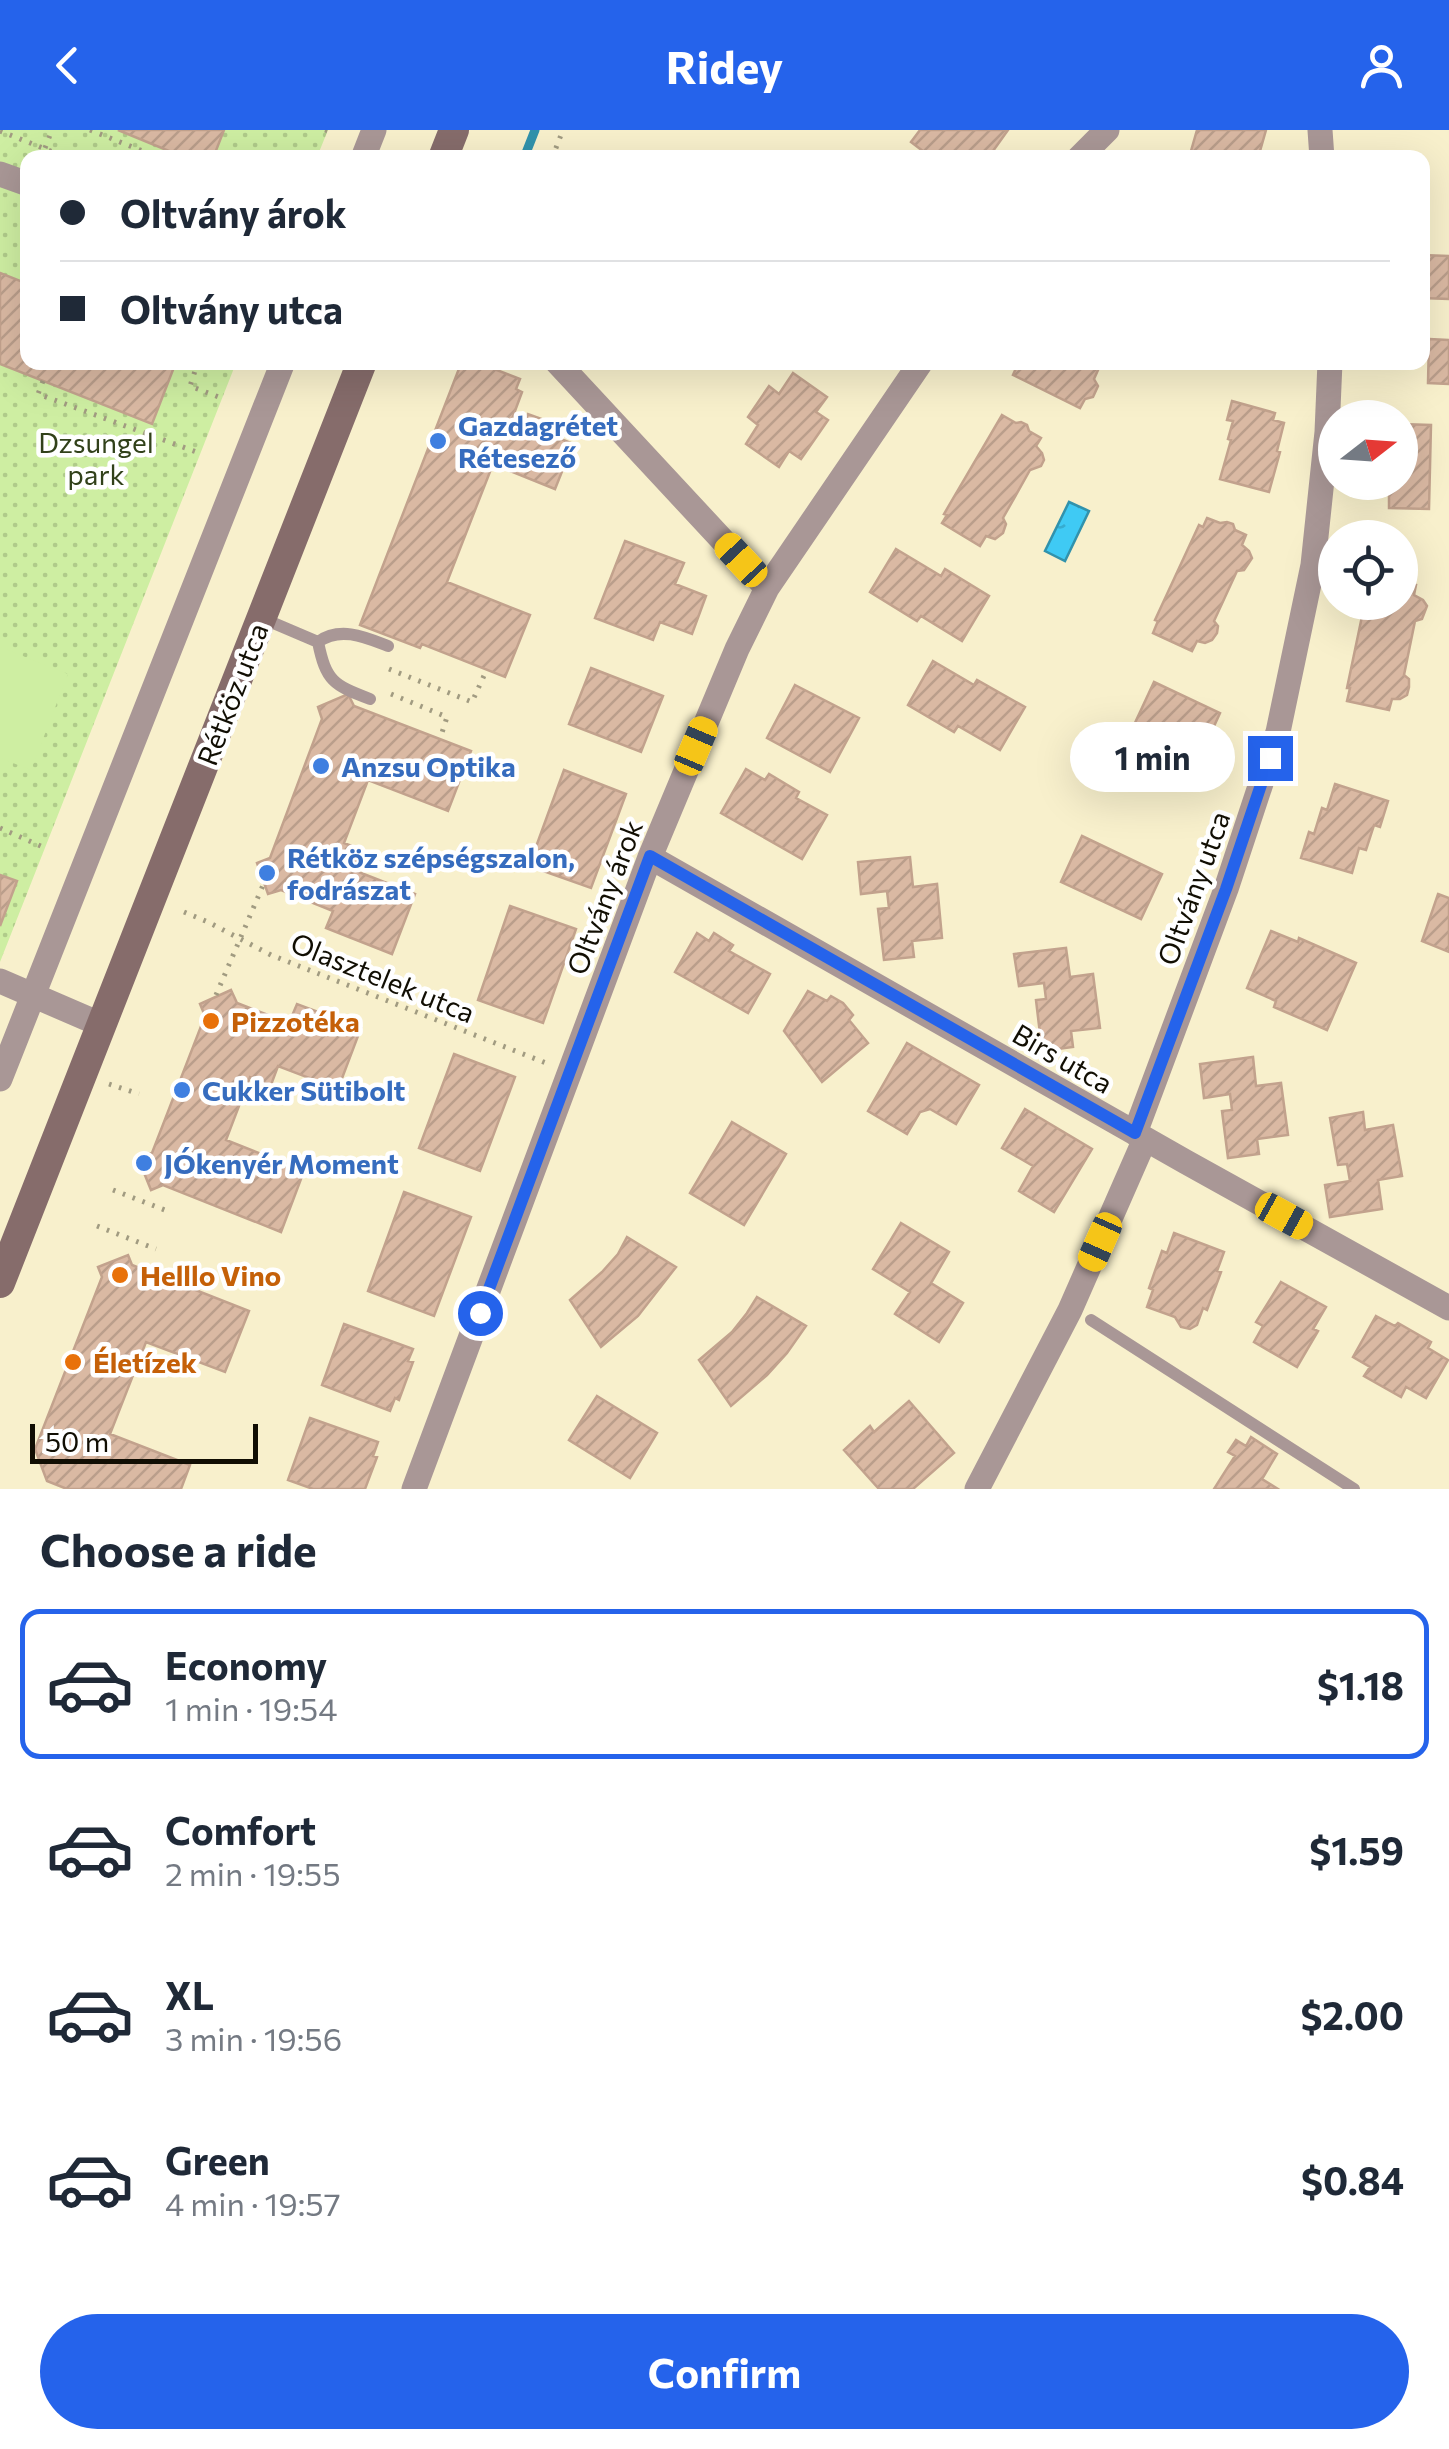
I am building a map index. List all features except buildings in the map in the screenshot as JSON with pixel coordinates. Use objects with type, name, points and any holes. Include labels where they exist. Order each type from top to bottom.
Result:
[{"type":"street","points":[[1087,150],[1108,130]]},
{"type":"street","points":[[0,1079],[279,370]]},
{"type":"street","name":"Rétköz utca","points":[[0,1283],[359,370]]},
{"type":"street","points":[[564,370],[768,588]]},
{"type":"street","name":"Oltvány árok","points":[[414,1489],[650,856],[736,649],[768,588],[917,370]]},
{"type":"street","name":"Oltvány utca","points":[[977,1489],[1070,1310],[1140,1136],[1278,732],[1313,566],[1330,370]]},
{"type":"street","name":"Birs utca","points":[[650,856],[1449,1308]]},
{"type":"street","points":[[0,980],[102,1025]]},
{"type":"lane","points":[[261,618],[318,642]]},
{"type":"lane","points":[[318,642],[330,634],[358,634],[388,646]]},
{"type":"lane","points":[[318,642],[324,671],[345,690],[370,699]]},
{"type":"lane","points":[[1091,1320],[1354,1489]]},
{"type":"path","points":[[46,148],[52,130]]},
{"type":"path","points":[[90,130],[140,150]]},
{"type":"path","points":[[0,131],[50,150]]},
{"type":"path","points":[[195,370],[190,386],[224,399]]},
{"type":"path","points":[[43,381],[38,394],[202,454]]},
{"type":"path","points":[[384,667],[472,702],[487,669]]},
{"type":"path","points":[[0,828],[45,848]]},
{"type":"path","points":[[216,995],[264,882]]},
{"type":"path","name":"Olasztelek utca","points":[[184,912],[271,955],[570,1073]]},
{"type":"path","points":[[102,1081],[139,1094]]},
{"type":"path","points":[[113,1190],[170,1212]]},
{"type":"path","points":[[97,1226],[156,1249]]},
{"type":"green space","name":"Dzsungel park","points":[[0,130],[328,130],[320,150],[20,150],[20,370],[233,370],[0,962]]},
{"type":"green space","points":[[0,647],[68,674],[31,770],[0,758]]},
{"type":"water","points":[[1069,502],[1089,511],[1065,561],[1045,551]]},
{"type":"waterway","points":[[527,150],[535,130]]},
{"type":"place","name":"Gazdagrétet Rétesező","points":[[438,441]]},
{"type":"place","name":"Anzsu Optika","points":[[321,766]]},
{"type":"place","name":"Rétköz szépségszalon, fodrászat","points":[[267,873]]},
{"type":"place","name":"Pizzotéka","points":[[211,1021]]},
{"type":"place","name":"Cukker Sütibolt","points":[[182,1090]]},
{"type":"place","name":"JÓkenyér Moment","points":[[144,1163]]},
{"type":"place","name":"Helllo Vino","points":[[120,1275]]},
{"type":"place","name":"Életízek","points":[[73,1362]]},
{"type":"route","points":[[480,1313],[650,856],[1135,1133],[1270,758]]}]
